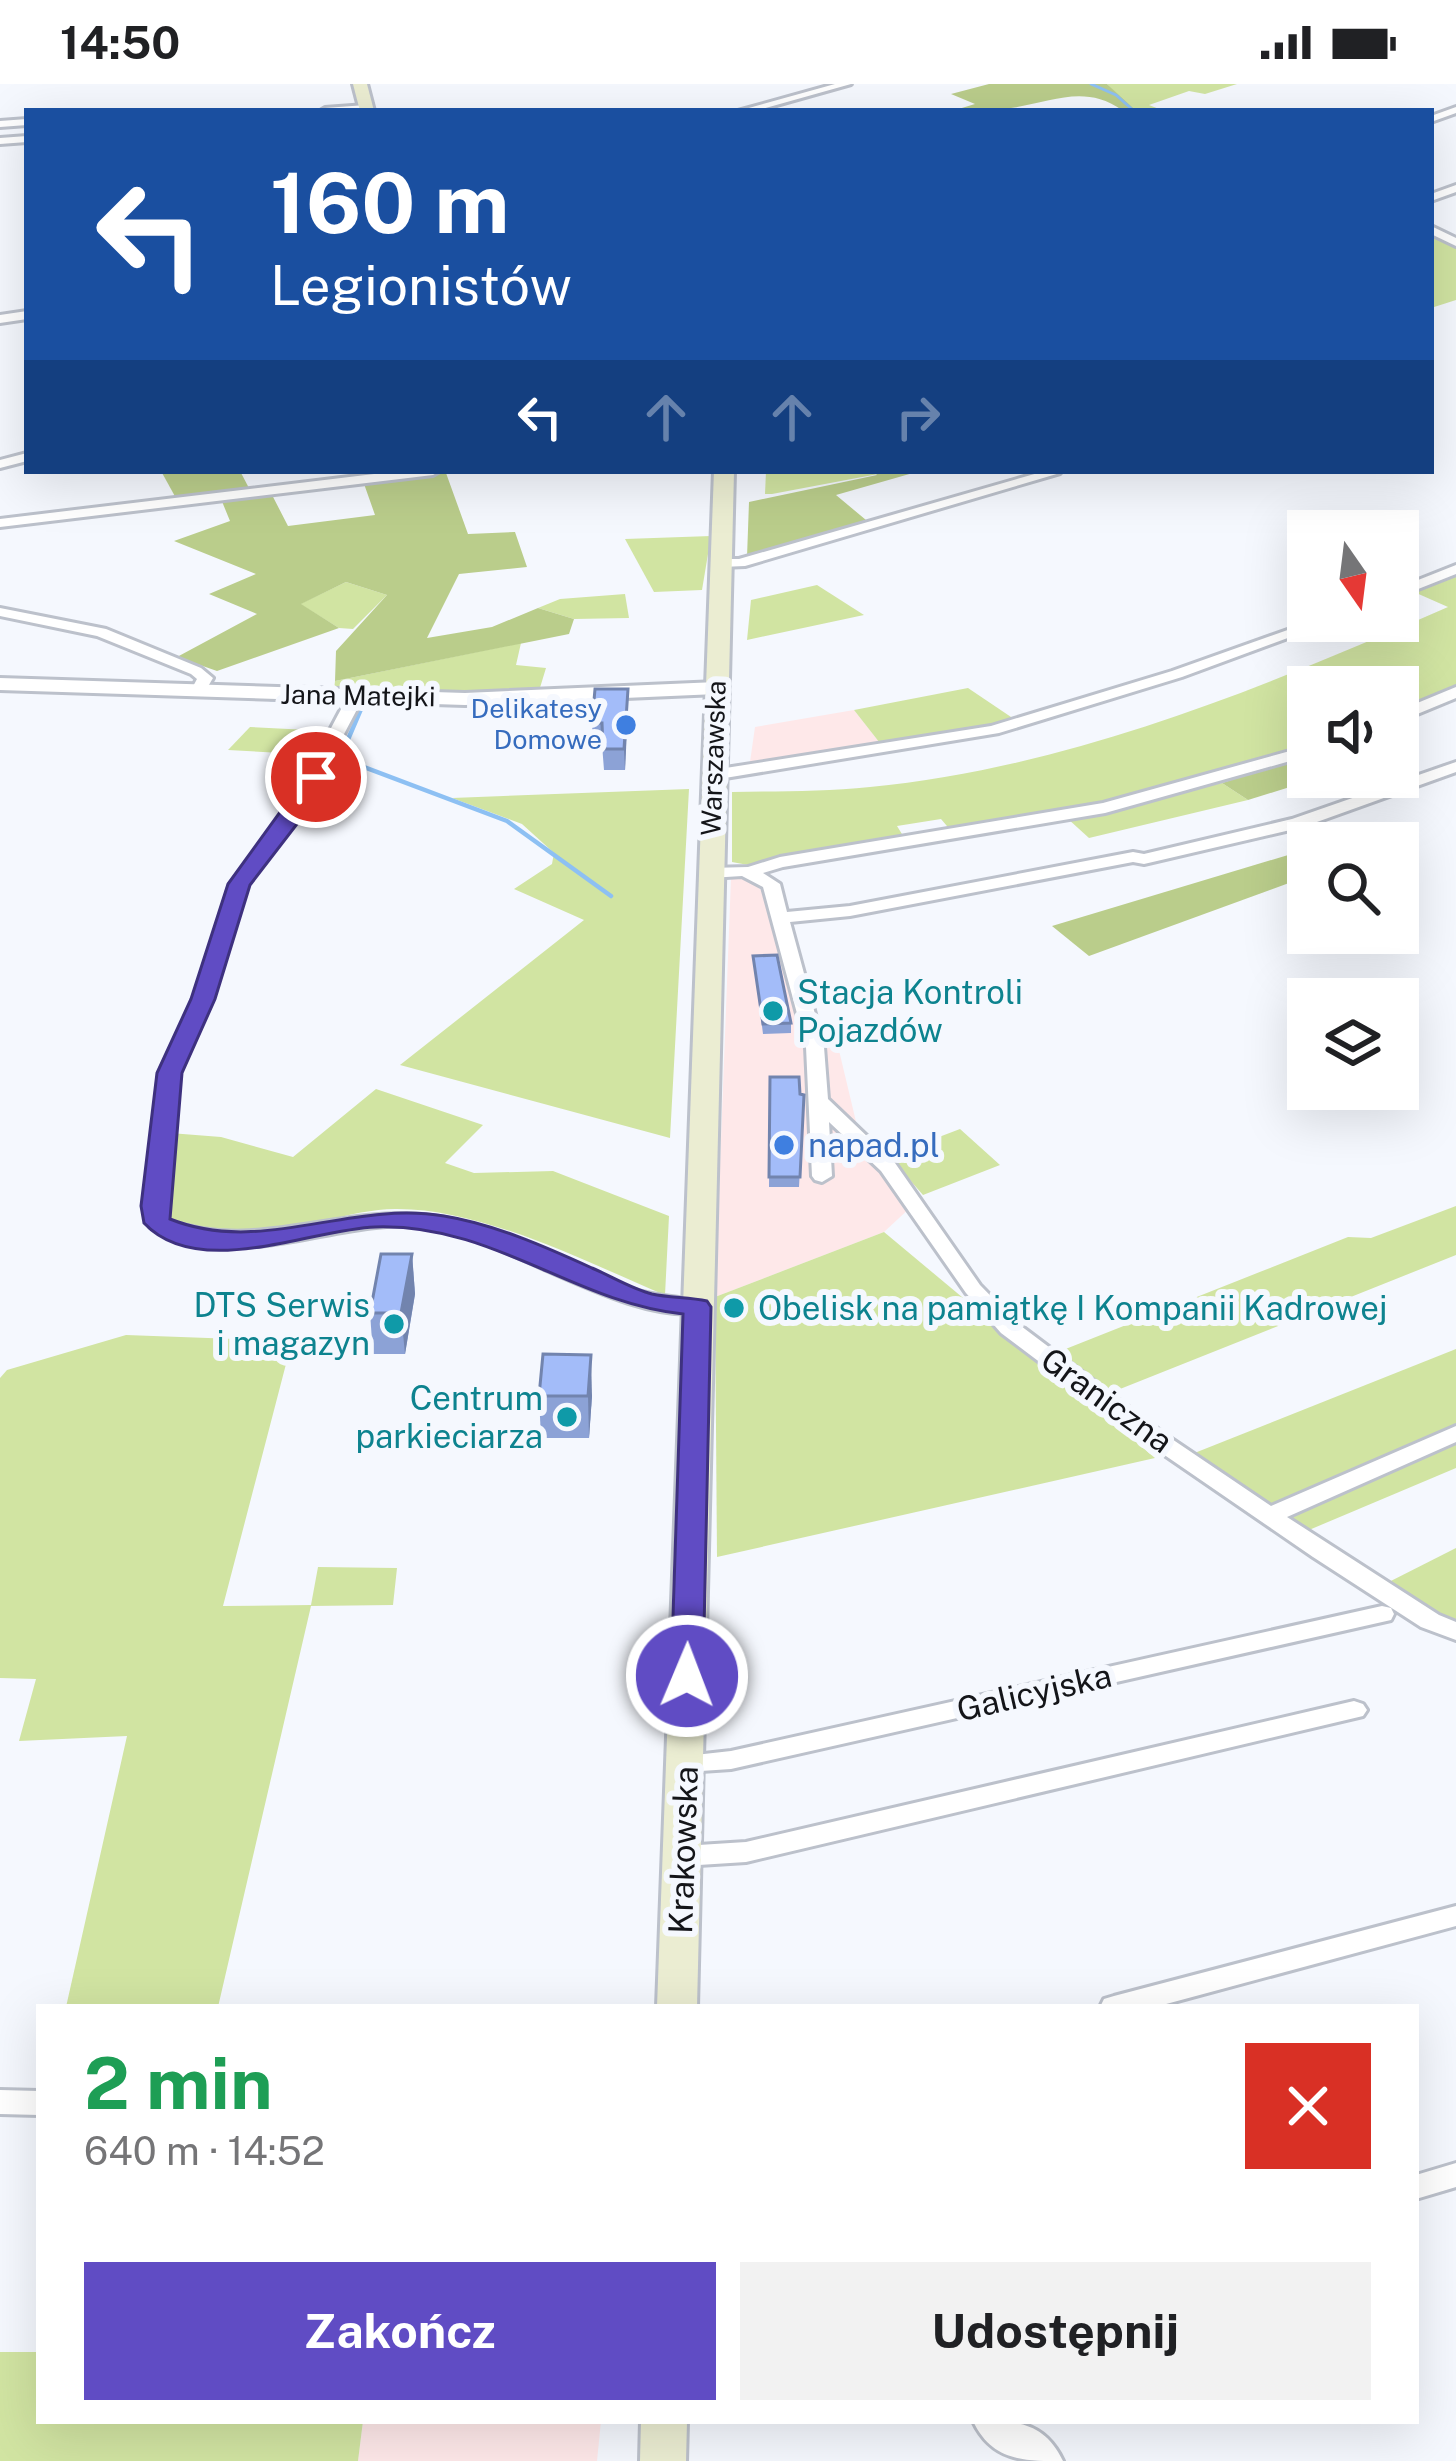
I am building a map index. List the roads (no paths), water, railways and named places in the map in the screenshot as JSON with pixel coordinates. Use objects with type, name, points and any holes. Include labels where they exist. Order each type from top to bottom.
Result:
[{"type":"main road","name":"Warszawska","points":[[706,1045],[724,474]]},
{"type":"main road","name":"Krakowska","points":[[677,2004],[706,1045]]},
{"type":"main road","points":[[663,2461],[664,2424]]},
{"type":"street","points":[[754,108],[846,84]]},
{"type":"street","points":[[0,523],[409,474]]},
{"type":"street","points":[[721,563],[799,547],[1050,474]]},
{"type":"street","points":[[1419,584],[1456,569]]},
{"type":"street","points":[[0,612],[101,632],[196,671],[205,678],[198,692]]},
{"type":"street","points":[[713,775],[993,730],[1287,635]]},
{"type":"street","name":"Jana Matejki","points":[[0,684],[355,698],[717,688]]},
{"type":"street","points":[[1419,708],[1456,692]]},
{"type":"street","points":[[355,698],[296,810],[239,884],[203,999],[169,1073],[154,1206],[157,1223],[198,1240],[232,1243],[291,1237],[372,1219],[443,1223],[531,1251],[645,1302],[697,1307]]},
{"type":"street","points":[[710,872],[749,872],[780,862],[1105,808],[1287,757]]},
{"type":"street","points":[[779,918],[850,911],[1133,857],[1144,860],[1297,823],[1456,767]]},
{"type":"street","points":[[749,872],[771,884],[815,1047],[822,1176]]},
{"type":"street","name":"Graniczna","points":[[818,1102],[888,1167],[973,1289],[1009,1328],[1155,1438],[1430,1621],[1456,1632]]},
{"type":"street","points":[[1270,1515],[1456,1433]]},
{"type":"street","name":"Galicyjska","points":[[686,1763],[731,1760],[1382,1613]]},
{"type":"street","points":[[682,1856],[746,1852],[1354,1710]]},
{"type":"street","points":[[1125,2004],[1456,1916]]},
{"type":"street","points":[[0,2102],[36,2103]]},
{"type":"street","points":[[1419,2186],[1456,2175]]},
{"type":"street","points":[[997,2424],[1042,2461]]},
{"type":"waterway","points":[[1091,84],[1131,108]]},
{"type":"waterway","points":[[270,699],[345,702]]},
{"type":"waterway","points":[[364,702],[340,758],[507,821],[611,896]]},
{"type":"place","name":"Delikatesy Domowe","points":[[626,725]]},
{"type":"place","name":"Stacja Kontroli Pojazdów","points":[[773,1011]]},
{"type":"place","name":"napad.pl","points":[[784,1145]]},
{"type":"place","name":"Obelisk na pamiątkę I Kompanii Kadrowej","points":[[734,1308]]},
{"type":"place","name":"DTS Serwis i magazyn","points":[[394,1324]]},
{"type":"place","name":"Centrum parkieciarza","points":[[567,1417]]}]
